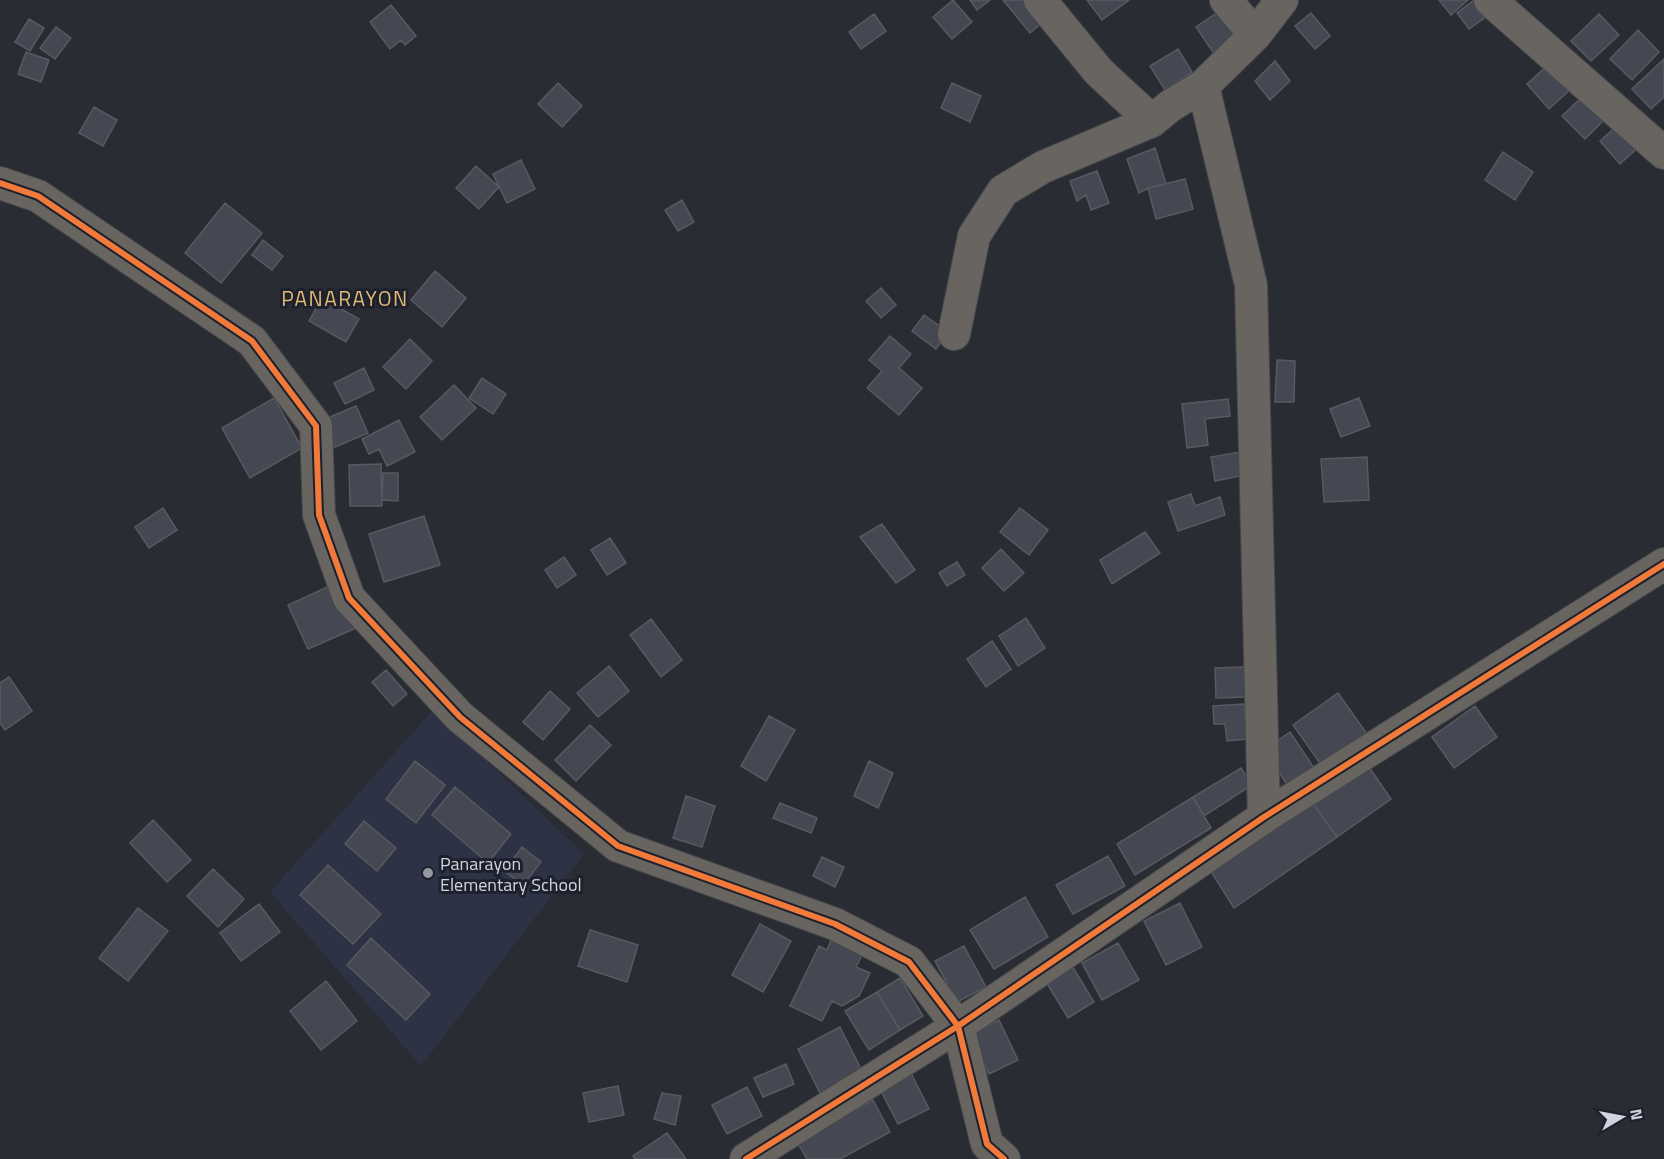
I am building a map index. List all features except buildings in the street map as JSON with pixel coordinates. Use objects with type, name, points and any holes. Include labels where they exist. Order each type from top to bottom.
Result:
[{"type":"street","points":[[1040,0],[1100,72],[1152,122]]},
{"type":"street","points":[[1226,0],[1255,35]]},
{"type":"street","points":[[954,334],[974,236],[1003,191],[1043,167],[1152,122],[1170,106],[1203,86],[1255,35],[1282,0]]},
{"type":"street","points":[[1490,0],[1664,153]]},
{"type":"street","points":[[1203,86],[1251,285],[1264,817]]},
{"type":"street","points":[[0,183],[38,196],[252,341],[316,426],[319,515],[349,598],[460,717],[618,846],[835,924],[909,962],[958,1026],[987,1144],[1004,1159]]},
{"type":"street","points":[[746,1159],[958,1026],[1264,817],[1664,564]]},
{"type":"shaded area","name":"Panarayon Elementary School","points":[[433,710],[584,854],[421,1066],[270,892]]},
{"type":"cycle path","points":[[0,183],[38,196],[252,341],[316,426],[319,515],[349,598],[460,717],[618,846],[835,924],[909,962],[958,1026],[987,1144],[1004,1159]]},
{"type":"cycle path","points":[[746,1159],[958,1026],[1264,817],[1664,564]]},
{"type":"place","name":"Panarayon Elementary School","points":[[428,873]]},
{"type":"district","name":"PANARAYON","points":[[345,298]]}]
